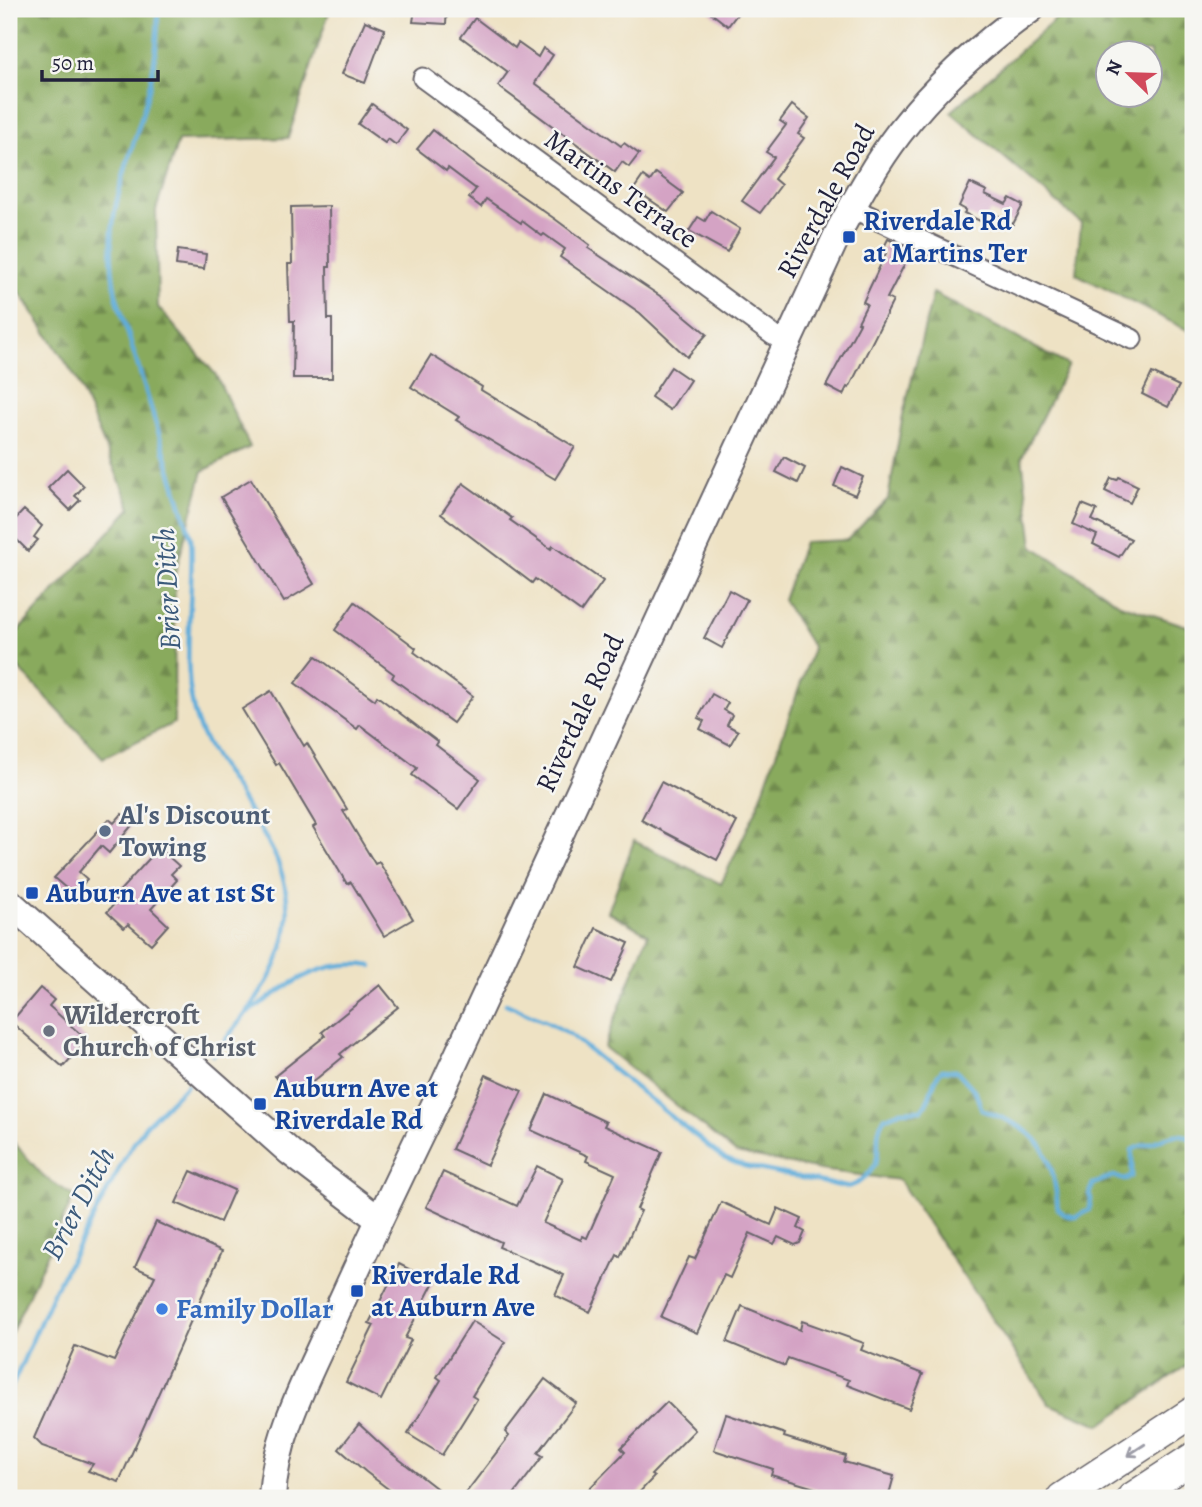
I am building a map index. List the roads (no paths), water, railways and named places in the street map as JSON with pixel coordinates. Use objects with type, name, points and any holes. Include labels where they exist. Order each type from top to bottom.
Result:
[{"type":"main road","name":"Riverdale Road","points":[[272,1498],[286,1429],[378,1219],[437,1100],[852,208],[883,156],[922,106],[976,52],[1031,9]]},
{"type":"main road","points":[[9,902],[290,1152],[378,1219]]},
{"type":"main road","points":[[1062,1498],[1193,1412]]},
{"type":"main road","points":[[1132,1498],[1193,1458]]},
{"type":"street","name":"Martins Terrace","points":[[423,78],[787,343]]},
{"type":"street","points":[[852,208],[1132,339]]},
{"type":"waterway","name":"Brier Ditch","points":[[158,9],[152,75],[115,211],[112,265],[116,295],[191,537],[188,655],[189,679],[197,722],[277,860],[286,889],[288,916],[284,942],[263,989],[213,1055]]},
{"type":"waterway","points":[[249,1012],[292,983],[321,970],[337,966],[372,966]]},
{"type":"waterway","points":[[506,1004],[569,1034],[723,1158],[744,1166],[846,1187],[859,1182],[873,1169],[878,1154],[878,1133],[884,1118],[901,1111],[921,1110],[942,1070],[957,1071],[975,1091],[982,1110],[1018,1126],[1040,1144],[1052,1171],[1058,1209],[1065,1215],[1076,1217],[1089,1210],[1089,1194],[1093,1184],[1114,1176],[1124,1180],[1132,1176],[1132,1150],[1174,1135],[1184,1135],[1193,1141]]},
{"type":"waterway","name":"Brier Ditch","points":[[9,1393],[53,1293],[128,1152],[146,1125],[187,1085]]},
{"type":"tram line","points":[[1173,1498],[1193,1485]]},
{"type":"place","name":"Riverdale Rd at Martins Ter","points":[[849,237]]},
{"type":"place","name":"Al's Discount Towing","points":[[105,831]]},
{"type":"place","name":"Auburn Ave at 1st St","points":[[32,893]]},
{"type":"place","name":"Wildercroft Church of Christ","points":[[49,1031]]},
{"type":"place","name":"Auburn Ave at Riverdale Rd","points":[[260,1104]]},
{"type":"place","name":"Riverdale Rd at Auburn Ave","points":[[357,1291]]},
{"type":"place","name":"Family Dollar","points":[[162,1309]]}]
